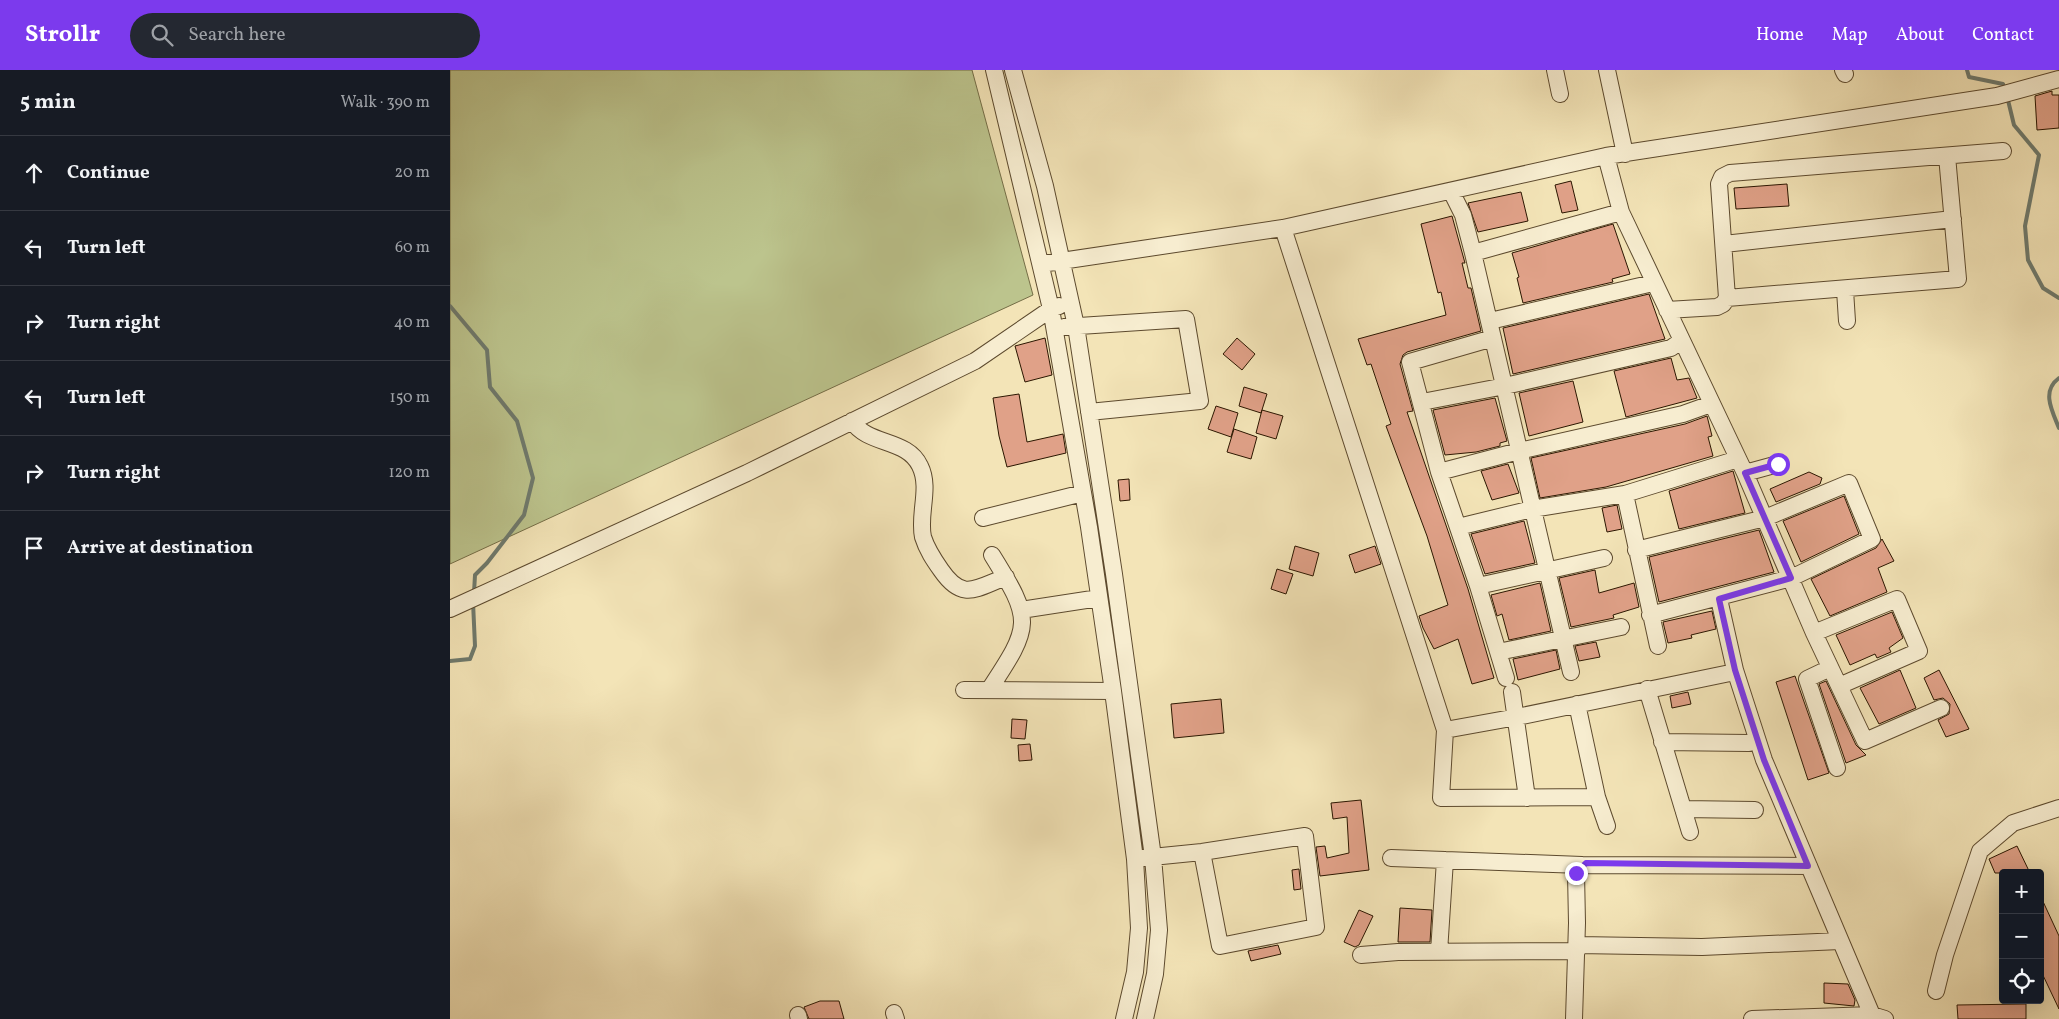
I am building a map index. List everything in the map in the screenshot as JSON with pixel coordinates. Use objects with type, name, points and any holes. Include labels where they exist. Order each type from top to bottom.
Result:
[{"type":"street","points":[[994,70],[1055,328],[1083,493],[1113,691],[1135,859],[1139,928],[1135,972],[1124,1019]]},
{"type":"street","points":[[1013,70],[1044,186],[1076,326],[1138,753],[1152,857],[1159,930],[1155,974],[1145,1019]]},
{"type":"street","points":[[1555,70],[1560,94]]},
{"type":"street","points":[[1607,70],[1625,154]]},
{"type":"street","points":[[2056,70],[2059,73]]},
{"type":"street","points":[[1041,264],[1283,228],[1606,156],[1997,96],[2014,93],[2059,79]]},
{"type":"street","points":[[1667,310],[1718,308],[1727,298],[1719,184],[1722,177],[1730,174],[2003,151]]},
{"type":"street","points":[[1606,156],[1621,212],[1742,466],[1814,633],[1866,741],[1942,708]]},
{"type":"street","points":[[1727,298],[1958,280],[1947,156]]},
{"type":"street","points":[[1451,191],[1464,215],[1571,672]]},
{"type":"street","points":[[1473,253],[1621,212]]},
{"type":"street","points":[[1724,244],[1953,219]]},
{"type":"street","points":[[1283,228],[1445,730],[1440,798],[1596,798]]},
{"type":"street","points":[[1490,321],[1653,282]]},
{"type":"street","points":[[1845,290],[1847,322]]},
{"type":"street","points":[[453,607],[746,473],[975,361],[1051,309],[1070,302]]},
{"type":"street","points":[[1055,328],[1186,319],[1200,401],[1089,412]]},
{"type":"street","points":[[1493,338],[1410,362],[1439,472],[1509,685],[1517,717],[1527,798]]},
{"type":"street","points":[[1422,402],[1505,386],[1671,348],[1681,341]]},
{"type":"street","points":[[1439,472],[1519,451],[1683,414],[1711,404]]},
{"type":"street","points":[[852,421],[867,436],[901,448],[913,456],[920,466],[925,488],[922,518],[923,536],[928,551],[946,578],[956,588],[965,592],[1006,577]]},
{"type":"street","points":[[1458,527],[1532,509],[1624,494],[1742,466],[1778,464]]},
{"type":"street","points":[[1636,550],[1766,518],[1849,483],[1872,539],[1791,578],[1719,599],[1650,616]]},
{"type":"street","points":[[983,518],[1083,493]]},
{"type":"street","points":[[1624,494],[1658,646]]},
{"type":"street","points":[[989,690],[1019,643],[1022,629],[1021,610],[1006,577],[992,554]]},
{"type":"street","points":[[1478,586],[1604,558]]},
{"type":"street","points":[[1021,610],[1099,598]]},
{"type":"street","points":[[1719,599],[1735,670],[1764,760],[1840,941],[1879,1017],[1752,1019]]},
{"type":"street","points":[[1814,633],[1897,599],[1919,651],[1839,686]]},
{"type":"street","points":[[1498,652],[1621,626]]},
{"type":"street","points":[[1830,668],[1807,679],[1837,768]]},
{"type":"street","points":[[1445,730],[1730,673]]},
{"type":"street","points":[[1648,689],[1662,742],[1690,832]]},
{"type":"street","points":[[964,690],[1113,691]]},
{"type":"street","points":[[1577,704],[1596,798],[1607,826]]},
{"type":"street","points":[[1662,742],[1749,743]]},
{"type":"street","points":[[1121,757],[1138,753]]},
{"type":"street","points":[[1936,991],[1944,955],[1980,852],[2013,823],[2059,808]]},
{"type":"street","points":[[1683,809],[1755,810]]},
{"type":"street","points":[[1135,859],[1202,852],[1305,836],[1316,927],[1220,946],[1202,852]]},
{"type":"street","points":[[1391,858],[1582,865],[1808,866]]},
{"type":"street","points":[[1439,952],[1444,860]]},
{"type":"street","points":[[1574,1019],[1577,948],[1576,873],[1582,865]]},
{"type":"street","points":[[1361,955],[1577,948],[1702,947],[1840,941]]},
{"type":"green space","points":[[450,70],[972,70],[1033,295],[450,564]]},
{"type":"building","points":[[2052,91],[2052,95],[2059,95],[2059,128],[2037,130],[2035,96]]},
{"type":"building","points":[[1571,181],[1578,210],[1562,213],[1555,185]]},
{"type":"building","points":[[1787,184],[1789,206],[1736,209],[1734,188]]},
{"type":"building","points":[[1521,192],[1528,221],[1478,232],[1468,203]]},
{"type":"building","points":[[1452,216],[1465,263],[1462,263],[1468,288],[1471,288],[1481,331],[1407,352],[1403,355],[1400,364],[1413,411],[1407,412],[1468,589],[1494,678],[1472,684],[1458,639],[1434,649],[1419,616],[1448,605],[1427,536],[1386,426],[1391,424],[1371,364],[1367,365],[1358,339],[1446,315],[1441,292],[1438,293],[1421,224]]},
{"type":"building","points":[[1613,224],[1630,274],[1612,279],[1613,282],[1523,303],[1517,278],[1519,277],[1512,253]]},
{"type":"building","points":[[1649,294],[1665,339],[1513,374],[1503,328]]},
{"type":"building","points":[[1045,338],[1052,375],[1025,382],[1015,346]]},
{"type":"building","points":[[1237,338],[1255,354],[1242,370],[1223,354]]},
{"type":"building","points":[[1671,358],[1677,380],[1689,378],[1697,398],[1626,417],[1614,371]]},
{"type":"building","points":[[1573,381],[1583,422],[1529,436],[1519,393]]},
{"type":"building","points":[[1244,387],[1267,394],[1261,413],[1239,406]]},
{"type":"building","points":[[1019,394],[1027,442],[1063,434],[1066,453],[1007,467],[999,436],[993,398]]},
{"type":"building","points":[[1495,398],[1507,441],[1500,443],[1500,446],[1476,452],[1445,455],[1433,410]]},
{"type":"building","points":[[1216,406],[1238,413],[1231,437],[1208,429]]},
{"type":"building","points":[[1262,410],[1283,416],[1276,439],[1256,433]]},
{"type":"building","points":[[1707,416],[1712,436],[1708,437],[1713,456],[1606,487],[1540,498],[1531,458],[1685,424]]},
{"type":"building","points":[[1234,429],[1257,437],[1251,459],[1227,452]]},
{"type":"building","points":[[1508,464],[1519,493],[1492,500],[1481,471]]},
{"type":"building","points":[[1733,471],[1745,513],[1679,529],[1669,491]]},
{"type":"building","points":[[1809,472],[1822,478],[1820,484],[1776,502],[1770,489]]},
{"type":"building","points":[[1129,479],[1130,500],[1120,501],[1118,480]]},
{"type":"building","points":[[1844,496],[1859,534],[1801,562],[1783,521]]},
{"type":"building","points":[[1617,505],[1622,529],[1607,532],[1602,508]]},
{"type":"building","points":[[1524,521],[1535,563],[1485,574],[1471,534]]},
{"type":"building","points":[[1759,530],[1774,572],[1659,602],[1649,557]]},
{"type":"building","points":[[1882,539],[1894,561],[1878,568],[1887,592],[1830,616],[1811,579],[1876,548]]},
{"type":"building","points":[[1295,546],[1319,553],[1313,576],[1289,569]]},
{"type":"building","points":[[1375,546],[1381,564],[1355,573],[1349,555]]},
{"type":"building","points":[[1277,569],[1293,574],[1286,594],[1271,589]]},
{"type":"building","points":[[1595,570],[1599,593],[1634,583],[1639,607],[1613,615],[1614,618],[1571,627],[1559,578]]},
{"type":"building","points":[[1540,583],[1551,631],[1509,640],[1502,614],[1497,616],[1491,595]]},
{"type":"building","points":[[1712,611],[1716,629],[1691,635],[1692,638],[1668,643],[1663,622]]},
{"type":"building","points":[[1892,612],[1903,638],[1889,648],[1891,652],[1877,658],[1875,654],[1850,665],[1836,635]]},
{"type":"building","points":[[1596,642],[1600,657],[1579,661],[1575,646]]},
{"type":"building","points":[[1556,650],[1560,669],[1518,680],[1513,659]]},
{"type":"building","points":[[1900,670],[1916,708],[1879,724],[1860,688]]},
{"type":"building","points":[[1939,670],[1969,729],[1946,737],[1938,720],[1949,714],[1950,704],[1943,698],[1934,700],[1924,678]]},
{"type":"building","points":[[1795,676],[1829,773],[1808,780],[1776,682]]},
{"type":"building","points":[[1826,681],[1856,745],[1866,755],[1846,763],[1819,684]]},
{"type":"building","points":[[1688,692],[1691,704],[1672,708],[1670,696]]},
{"type":"building","points":[[1221,699],[1224,733],[1174,738],[1171,704]]},
{"type":"building","points":[[1012,719],[1027,720],[1025,739],[1011,738]]},
{"type":"building","points":[[1030,744],[1032,760],[1019,761],[1018,745]]},
{"type":"building","points":[[1361,800],[1369,870],[1320,876],[1316,847],[1325,846],[1327,858],[1349,853],[1347,817],[1333,819],[1331,803]]},
{"type":"building","points":[[2017,846],[2028,869],[1999,869],[1999,873],[1995,873],[1989,859]]},
{"type":"building","points":[[1299,869],[1301,889],[1294,890],[1292,870]]},
{"type":"building","points":[[2044,904],[2059,936],[2059,1009],[2044,977]]},
{"type":"building","points":[[1400,908],[1432,910],[1430,942],[1398,942]]},
{"type":"building","points":[[1359,910],[1373,916],[1359,945],[1355,947],[1344,942]]},
{"type":"building","points":[[1278,945],[1281,954],[1251,961],[1248,951]]},
{"type":"building","points":[[1824,983],[1848,984],[1855,1000],[1854,1006],[1824,1003]]},
{"type":"building","points":[[820,1001],[839,1001],[844,1019],[809,1019],[804,1007]]},
{"type":"building","points":[[2026,1004],[2026,1019],[1958,1019],[1957,1005]]},
{"type":"waterway","points":[[1967,70],[1969,77],[2003,84],[2005,90]]},
{"type":"waterway","points":[[2007,96],[2014,125],[2039,155],[2025,226],[2028,260],[2043,288],[2059,298]]},
{"type":"waterway","points":[[450,306],[487,350],[490,387],[517,421],[533,478],[524,515],[487,563],[475,575],[474,593]]},
{"type":"waterway","points":[[2059,378],[2050,389],[2049,395],[2051,408],[2059,428]]},
{"type":"waterway","points":[[450,661],[470,659],[475,646],[473,602]]},
{"type":"route","points":[[1576,873],[1586,863],[1808,866],[1764,760],[1735,670],[1719,599],[1791,578],[1745,473],[1778,464]]}]
